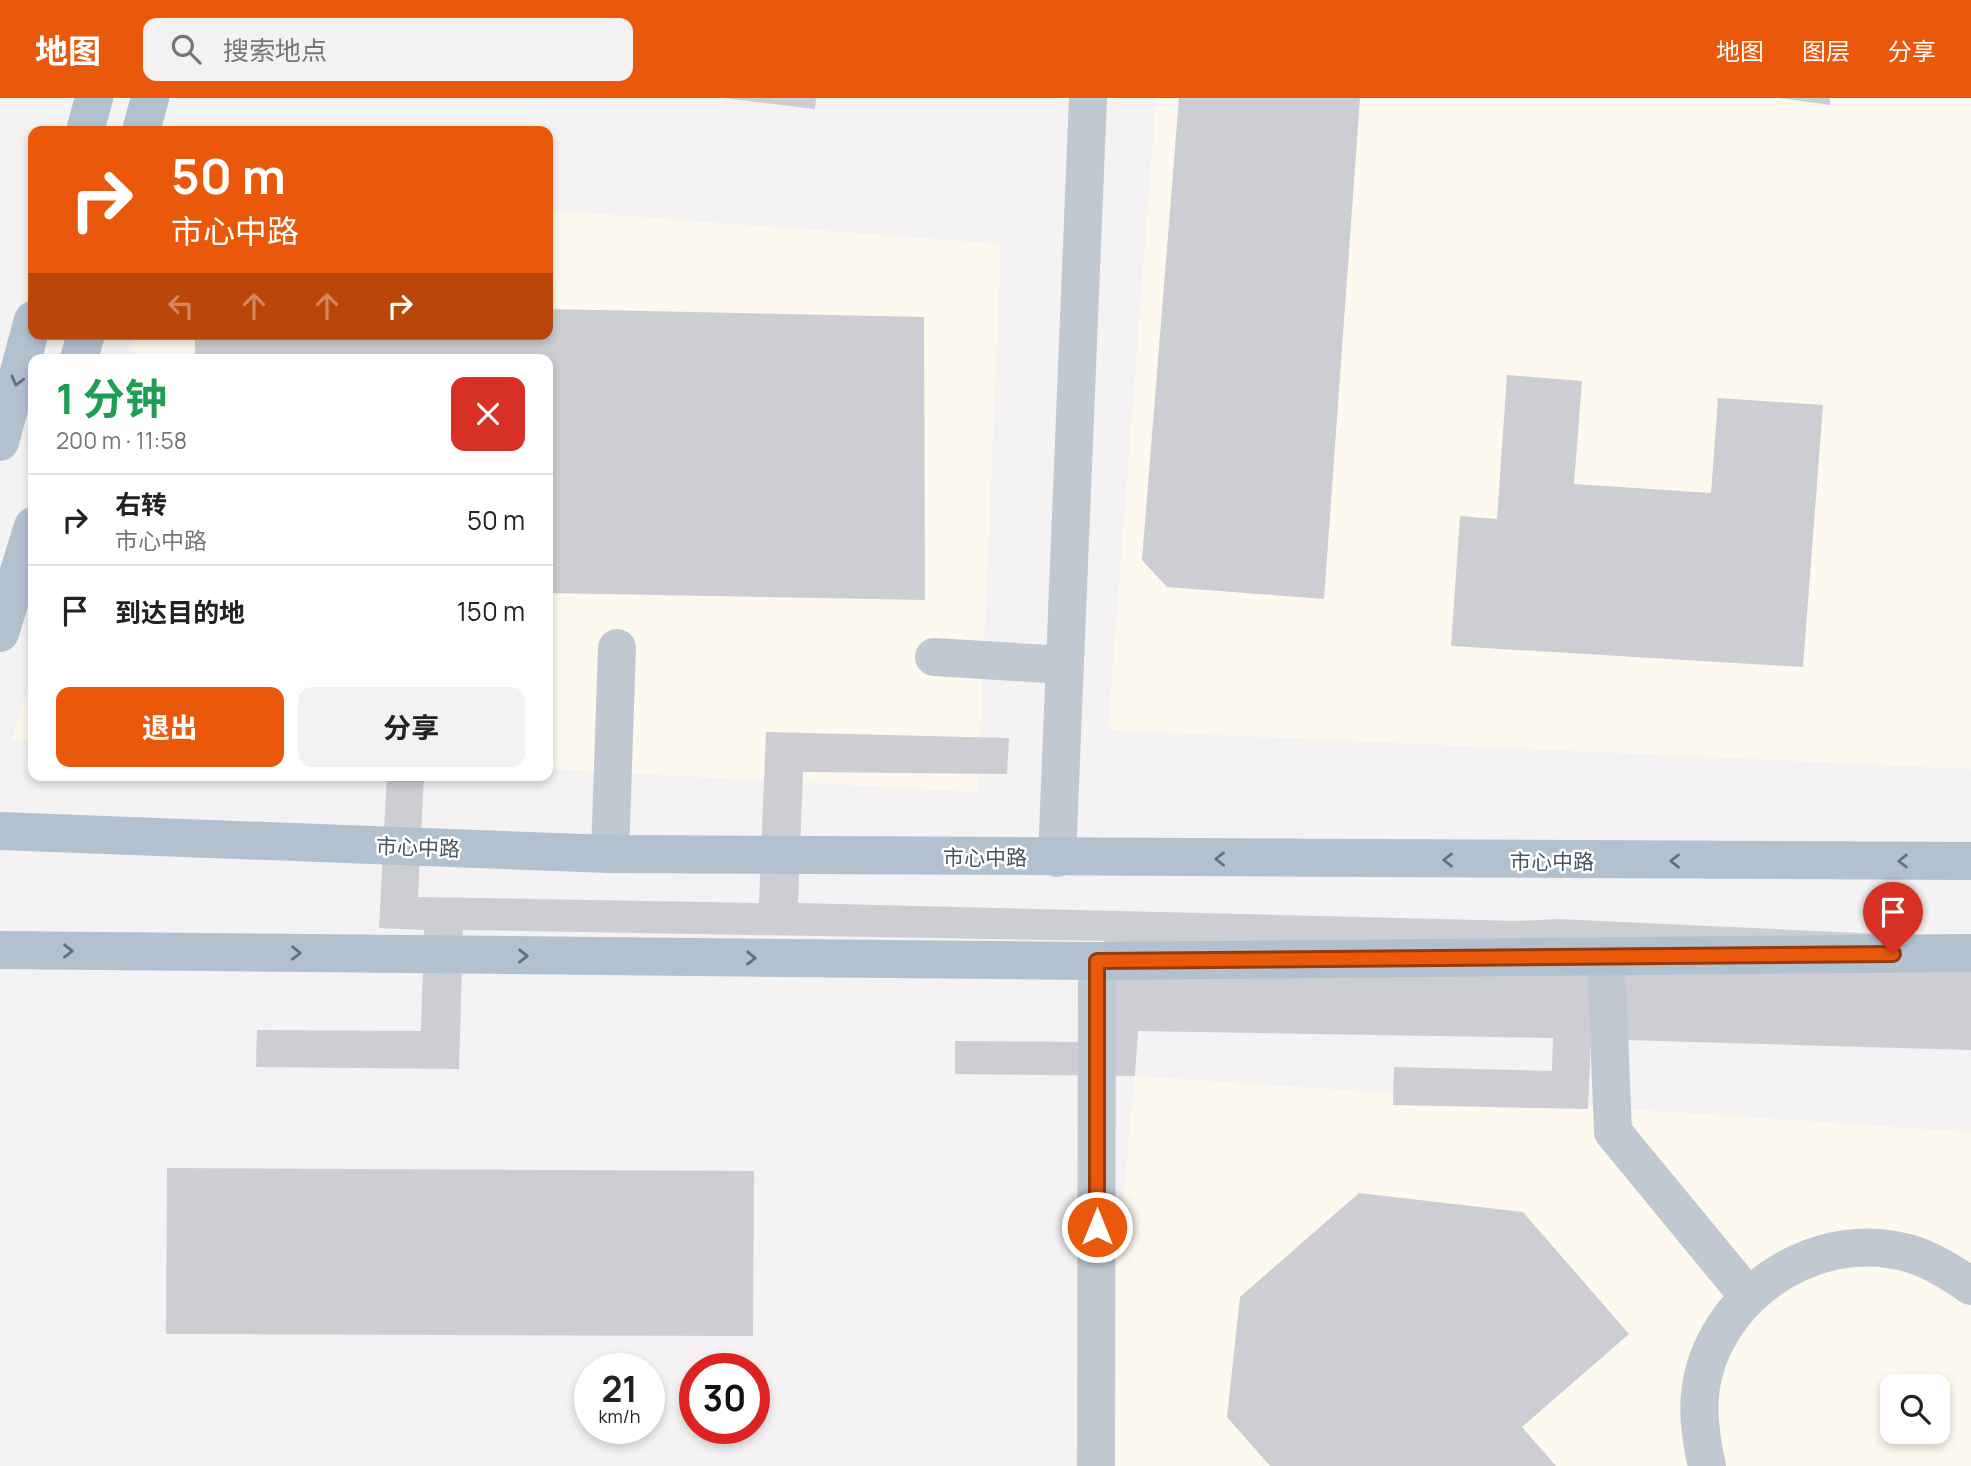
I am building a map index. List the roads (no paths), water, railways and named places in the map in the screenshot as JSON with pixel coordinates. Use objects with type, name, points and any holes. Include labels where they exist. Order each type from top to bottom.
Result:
[{"type":"main road","points":[[86,126],[94,98]]},
{"type":"main road","points":[[142,126],[150,98]]},
{"type":"main road","points":[[0,442],[28,338]]},
{"type":"main road","points":[[0,633],[24,598],[28,566]]},
{"type":"main road","name":"市心中路","points":[[0,831],[610,854],[1971,861]]},
{"type":"main road","points":[[0,950],[1097,961],[1971,953]]},
{"type":"street","points":[[1057,858],[1088,98]]},
{"type":"street","points":[[610,854],[617,648]]},
{"type":"street","points":[[934,657],[1065,665]]},
{"type":"street","points":[[1606,958],[1613,1132],[1748,1296]]},
{"type":"street","points":[[1097,961],[1097,1466]]},
{"type":"street","points":[[1707,1466],[1700,1427],[1703,1376],[1713,1347],[1728,1320],[1748,1296],[1771,1277],[1798,1262],[1827,1252],[1857,1248],[1888,1249],[1918,1256],[1971,1286]]}]
